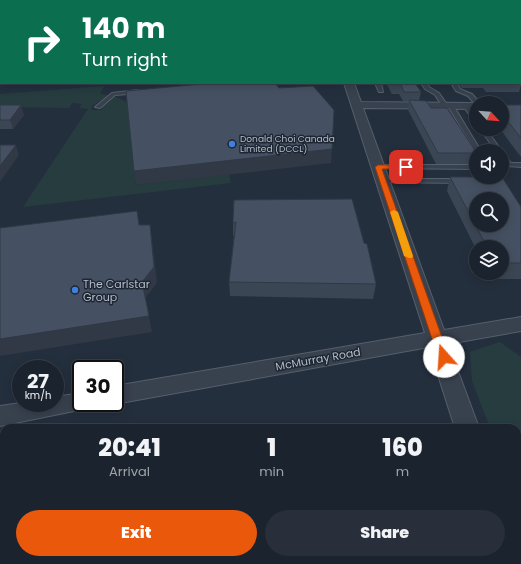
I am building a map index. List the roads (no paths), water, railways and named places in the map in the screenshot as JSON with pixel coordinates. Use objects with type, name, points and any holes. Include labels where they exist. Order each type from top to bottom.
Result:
[{"type":"street","points":[[349,84],[466,424]]},
{"type":"street","points":[[357,105],[469,106]]},
{"type":"street","name":"McMurray Road","points":[[124,394],[437,337],[521,324]]},
{"type":"street","points":[[0,416],[72,404]]},
{"type":"lane","points":[[378,84],[381,91]]},
{"type":"lane","points":[[425,84],[427,88],[437,94],[448,106],[473,144]]},
{"type":"lane","points":[[455,84],[458,90],[471,96]]},
{"type":"lane","points":[[98,107],[114,94],[146,91]]},
{"type":"lane","points":[[518,165],[521,174]]},
{"type":"lane","points":[[381,174],[469,168]]},
{"type":"lane","points":[[381,174],[467,182]]},
{"type":"place","name":"Donald Choi Canada Limited (DCCL)","points":[[232,144]]},
{"type":"place","name":"The Carlstar Group","points":[[75,290]]}]
